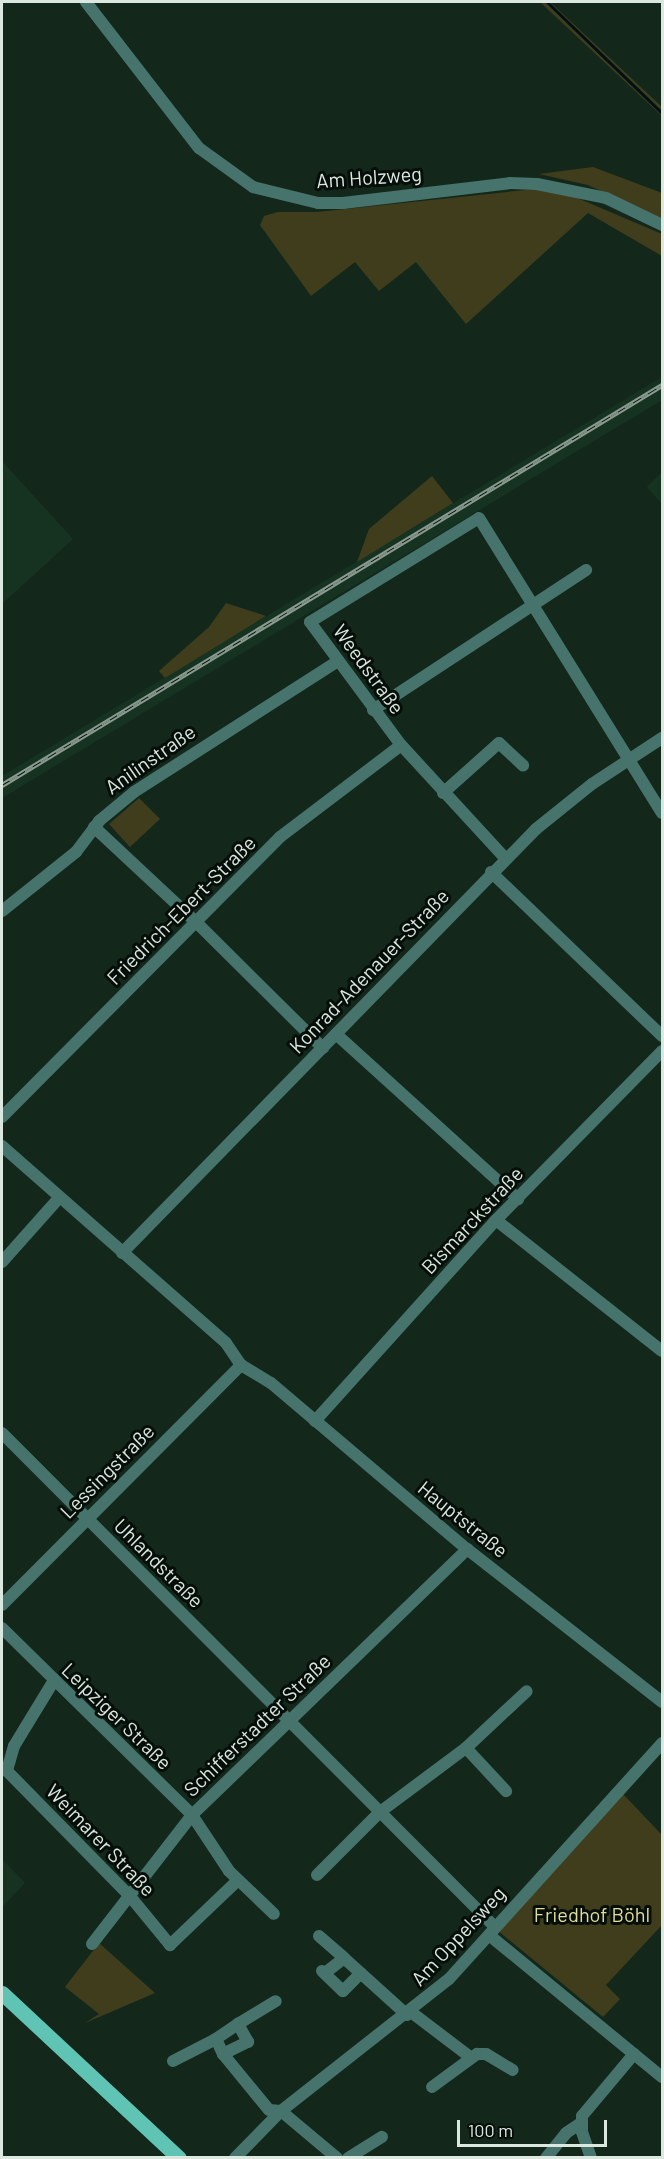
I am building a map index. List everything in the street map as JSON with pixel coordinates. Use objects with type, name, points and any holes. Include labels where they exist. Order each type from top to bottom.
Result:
[{"type":"main road","points":[[2,1993],[179,2157]]},
{"type":"street","name":"Am Holzweg","points":[[86,2],[199,148],[252,187],[318,203],[510,183],[547,185],[606,198],[663,225]]},
{"type":"street","name":"Weedstraße","points":[[505,858],[443,793],[402,745],[310,622],[479,518],[534,606]]},
{"type":"street","points":[[374,710],[586,570]]},
{"type":"street","points":[[534,606],[663,813]]},
{"type":"street","name":"Anilinstraße","points":[[2,911],[75,852],[108,812],[171,765],[338,661]]},
{"type":"street","name":"Konrad-Adenauer-Straße","points":[[122,1253],[505,858],[568,801],[663,738]]},
{"type":"street","points":[[443,793],[499,743],[523,765]]},
{"type":"street","name":"Friedrich-Ebert-Straße","points":[[2,1117],[280,837],[402,745]]},
{"type":"street","points":[[94,827],[196,921],[323,1048]]},
{"type":"street","points":[[492,872],[663,1036]]},
{"type":"street","points":[[336,1034],[518,1199]]},
{"type":"street","name":"Bismarckstraße","points":[[315,1420],[496,1220],[663,1051]]},
{"type":"street","points":[[2,1146],[226,1343],[241,1365]]},
{"type":"street","points":[[2,1262],[60,1198]]},
{"type":"street","points":[[496,1220],[663,1351]]},
{"type":"street","name":"Hauptstraße","points":[[241,1365],[271,1383],[467,1549],[663,1702]]},
{"type":"street","name":"Lessingstraße","points":[[2,1605],[241,1365]]},
{"type":"street","name":"Uhlandstraße","points":[[2,1433],[380,1812],[492,1930],[634,2055],[663,2077]]},
{"type":"street","name":"Schifferstadter Straße","points":[[92,1944],[192,1815],[467,1549]]},
{"type":"street","name":"Leipziger Straße","points":[[2,1628],[53,1682],[192,1815],[238,1880],[274,1914]]},
{"type":"street","name":"Weimarer Straße","points":[[53,1682],[14,1746],[7,1771],[129,1895],[170,1945],[238,1880]]},
{"type":"street","points":[[317,1875],[380,1812],[466,1748],[527,1691]]},
{"type":"street","name":"Am Oppelsweg","points":[[235,2157],[281,2111],[409,2013],[449,1979],[663,1743]]},
{"type":"street","points":[[466,1748],[506,1791]]},
{"type":"street","points":[[319,1936],[409,2013],[470,2057]]},
{"type":"street","points":[[344,1958],[323,1972],[343,1991],[361,1973]]},
{"type":"street","points":[[173,2061],[216,2039],[276,2001]]},
{"type":"street","points":[[223,2054],[248,2042],[238,2024]]},
{"type":"street","points":[[216,2039],[223,2054],[269,2110],[281,2111],[337,2157]]},
{"type":"street","points":[[432,2087],[470,2057],[486,2054],[513,2070]]},
{"type":"street","points":[[591,2157],[581,2123],[584,2112],[634,2055]]},
{"type":"street","points":[[546,2157],[566,2133],[581,2123]]},
{"type":"street","points":[[348,2157],[382,2136]]},
{"type":"shaded area","points":[[662,377],[662,400],[2,798],[2,776]]},
{"type":"shaded area","points":[[2,461],[73,539],[2,604]]},
{"type":"shaded area","points":[[662,472],[662,504],[647,487]]},
{"type":"shaded area","points":[[2,1859],[25,1883],[2,1907]]},
{"type":"green space","points":[[540,2],[550,2],[662,107],[662,116]]},
{"type":"green space","points":[[593,167],[662,193],[662,219],[588,185],[539,174]]},
{"type":"green space","points":[[535,189],[575,197],[662,234],[662,256],[588,213],[466,324],[416,262],[379,291],[355,262],[311,296],[260,225],[264,216],[278,212],[317,212]]},
{"type":"green space","points":[[432,476],[453,503],[357,562],[369,529]]},
{"type":"green space","points":[[226,603],[266,616],[165,678],[159,671],[209,627]]},
{"type":"green space","points":[[139,798],[160,819],[130,847],[109,824]]},
{"type":"green space","name":"Friedhof Böhl","points":[[623,1794],[662,1835],[662,1925],[606,1985],[620,1999],[603,2017],[497,1930]]},
{"type":"green space","points":[[99,1943],[155,1993],[85,2023],[99,2014],[65,1987]]},
{"type":"waterway","points":[[547,2],[662,113]]},
{"type":"railway","points":[[2,785],[662,385]]}]
